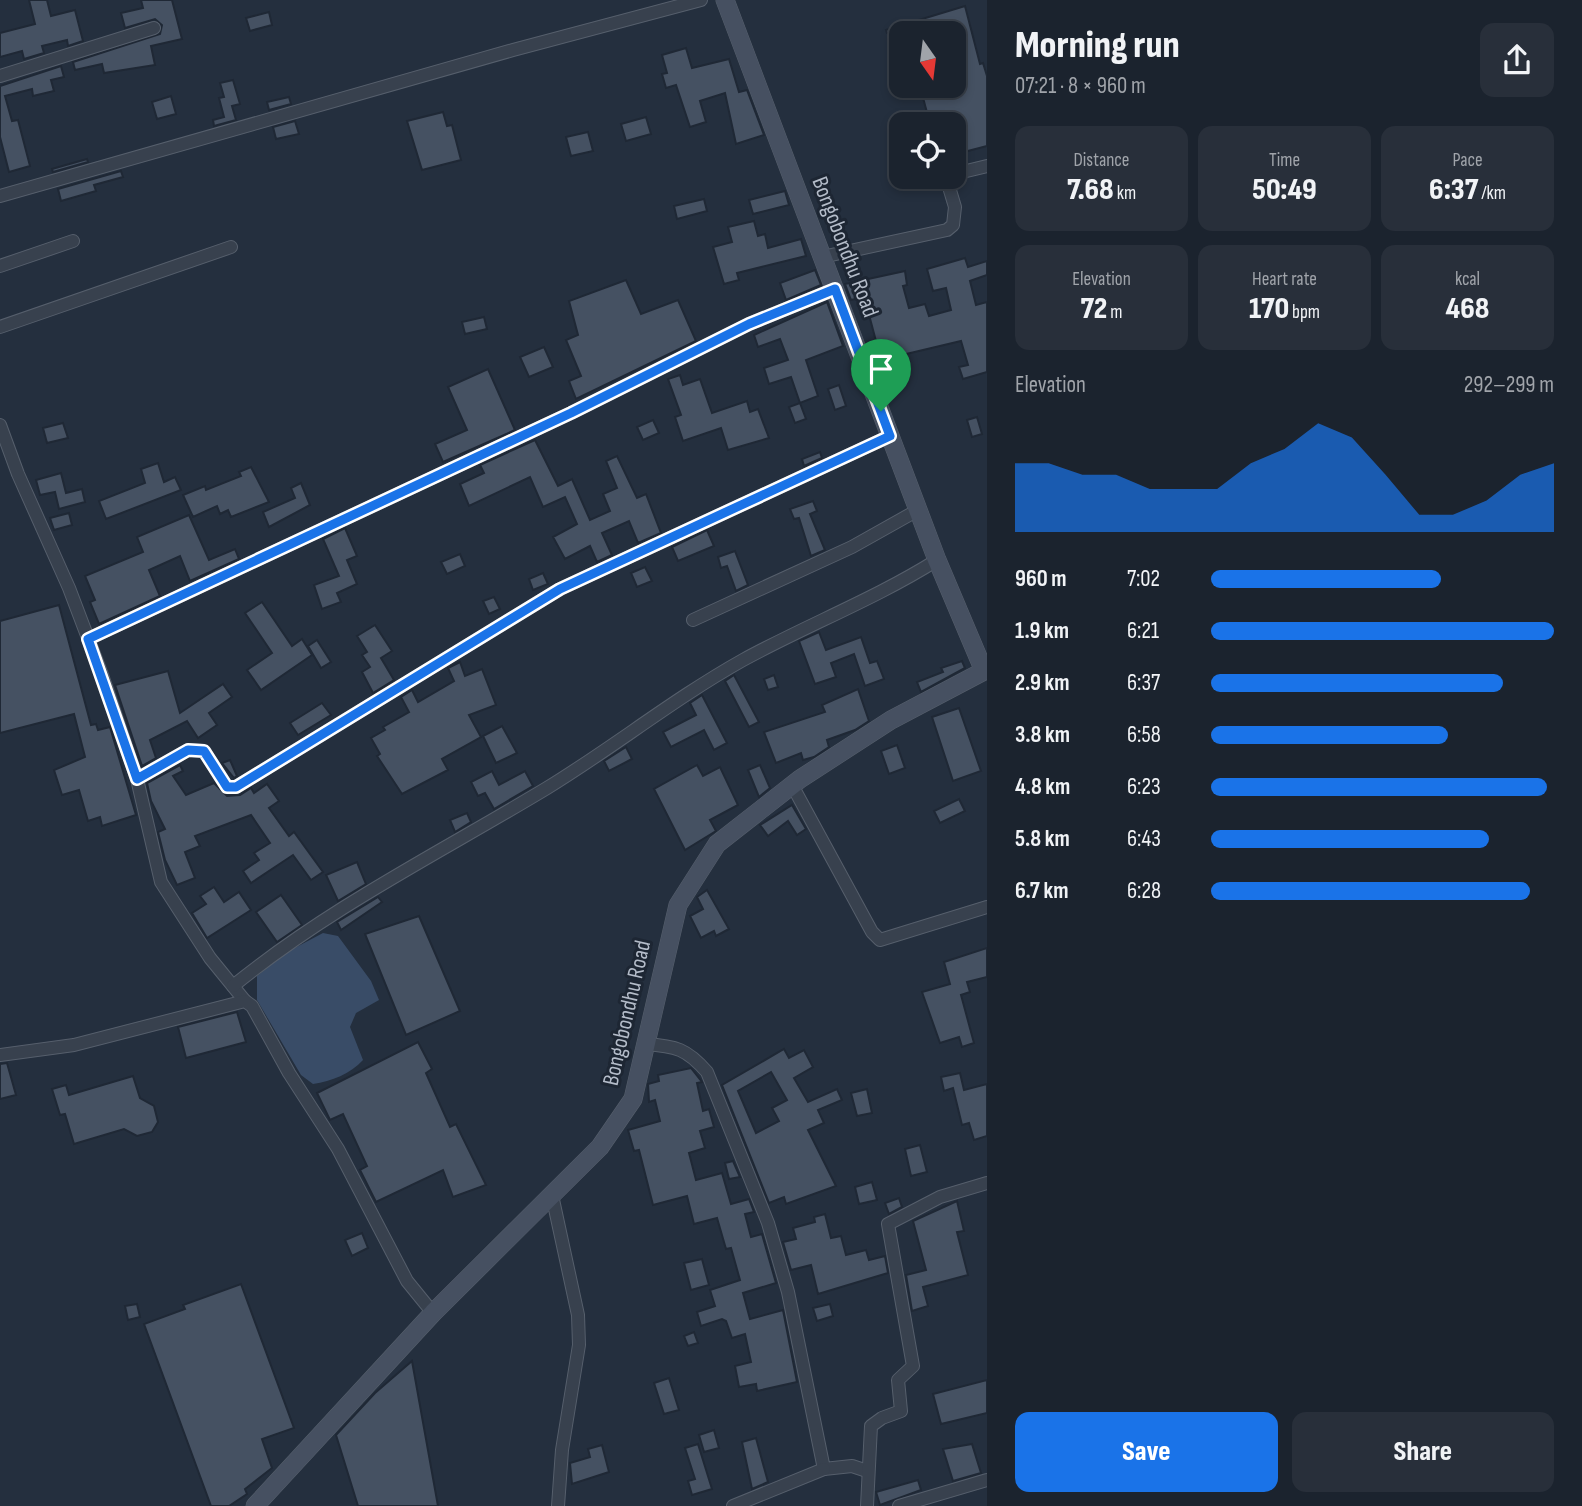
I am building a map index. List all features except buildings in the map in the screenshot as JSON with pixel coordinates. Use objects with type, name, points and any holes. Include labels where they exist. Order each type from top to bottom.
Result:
[{"type":"street","points":[[0,196],[513,50],[701,0]]},
{"type":"street","name":"Bongobondhu Road","points":[[255,1506],[433,1313],[600,1147],[633,1099],[678,905],[696,872],[717,844],[792,785],[891,719],[981,674],[986,666],[937,560],[725,0]]},
{"type":"street","points":[[0,76],[154,28]]},
{"type":"street","points":[[966,171],[987,166]]},
{"type":"street","points":[[822,257],[947,230],[953,225],[955,207],[950,189]]},
{"type":"street","points":[[0,265],[73,241]]},
{"type":"street","points":[[0,327],[231,247]]},
{"type":"street","points":[[88,639],[571,413],[749,324],[835,289]]},
{"type":"street","points":[[0,425],[88,639],[137,779],[162,882],[210,958],[252,1006],[289,1073],[338,1149],[407,1281],[433,1313]]},
{"type":"street","points":[[137,779],[188,750],[204,751],[227,787],[236,787],[560,589],[890,436]]},
{"type":"street","points":[[693,620],[841,553],[918,510]]},
{"type":"street","points":[[233,986],[270,956],[327,918],[551,786],[632,730],[743,660],[910,577],[937,560]]},
{"type":"street","points":[[792,785],[872,932],[880,940],[987,907]]},
{"type":"street","points":[[0,1055],[74,1045],[245,1001]]},
{"type":"street","points":[[646,1045],[666,1046],[691,1053],[707,1072],[733,1133],[768,1223],[788,1292],[824,1469]]},
{"type":"street","points":[[867,1506],[867,1472],[872,1426],[882,1418],[901,1411],[898,1380],[913,1366],[888,1224],[940,1197],[987,1183]]},
{"type":"street","points":[[552,1195],[578,1315],[579,1345],[562,1450],[558,1506]]},
{"type":"street","points":[[733,1506],[824,1469],[852,1466],[867,1472]]},
{"type":"street","points":[[899,1506],[987,1480]]},
{"type":"water","points":[[323,933],[338,936],[371,981],[379,1000],[356,1013],[350,1027],[363,1060],[340,1076],[313,1084],[301,1075],[257,1000],[257,976],[287,952]]},
{"type":"route","points":[[835,289],[881,411],[890,436],[838,463],[730,508],[616,565],[560,589],[236,787],[227,787],[204,751],[188,750],[137,779],[88,639],[571,413],[749,324],[835,289]]}]
